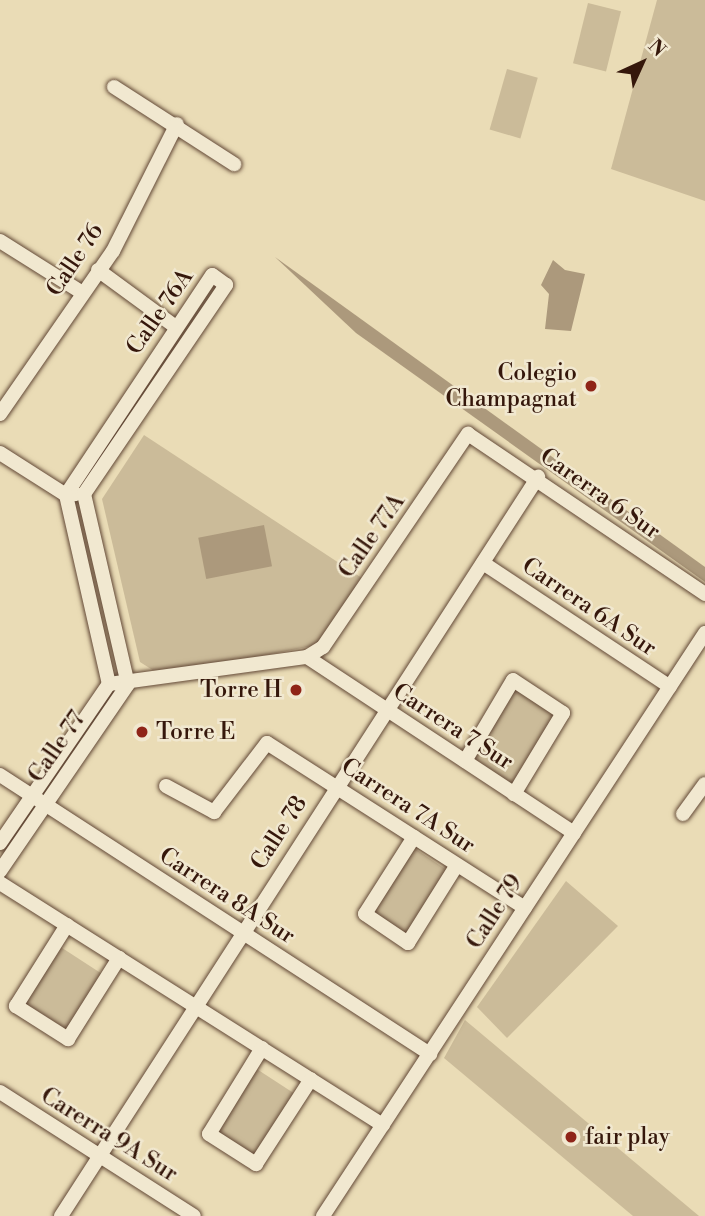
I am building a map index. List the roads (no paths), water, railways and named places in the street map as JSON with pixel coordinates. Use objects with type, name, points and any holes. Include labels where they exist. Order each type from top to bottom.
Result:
[{"type":"street","points":[[114,87],[177,124],[234,164]]},
{"type":"street","name":"Calle 76","points":[[0,414],[81,292],[113,251],[177,124]]},
{"type":"street","points":[[0,242],[81,292]]},
{"type":"street","points":[[99,270],[176,327]]},
{"type":"street","name":"Calle 76A","points":[[66,495],[157,354],[212,275],[226,285],[84,494]]},
{"type":"street","points":[[157,354],[172,364]]},
{"type":"street","name":"Carerra 6 Sur","points":[[468,434],[538,477],[705,594]]},
{"type":"street","name":"Calle 77A","points":[[307,657],[323,647],[468,434]]},
{"type":"street","points":[[0,453],[66,495],[84,494],[128,684]]},
{"type":"street","name":"Calle 78","points":[[61,1216],[194,1005],[538,477]]},
{"type":"street","points":[[66,495],[109,684],[128,684],[307,657]]},
{"type":"street","name":"Carrera 6A Sur","points":[[483,564],[670,687]]},
{"type":"street","name":"Calle 79","points":[[323,1216],[705,632]]},
{"type":"street","name":"Carrera 7 Sur","points":[[307,657],[575,833]]},
{"type":"street","points":[[466,761],[513,680],[563,713],[514,794]]},
{"type":"street","name":"Calle 77","points":[[0,843],[109,684]]},
{"type":"street","name":"Calle 77","points":[[0,871],[128,684]]},
{"type":"street","name":"Carrera 7A Sur","points":[[166,786],[214,812],[267,743],[525,908]]},
{"type":"street","name":"Carrera 8A Sur","points":[[0,775],[430,1054]]},
{"type":"street","points":[[684,814],[705,784]]},
{"type":"street","points":[[414,837],[365,914],[408,943],[457,865]]},
{"type":"street","points":[[0,883],[383,1125]]},
{"type":"street","points":[[67,925],[16,1006],[68,1039],[119,958]]},
{"type":"street","points":[[262,1048],[209,1134],[256,1164],[311,1079]]},
{"type":"street","name":"Carerra 9A Sur","points":[[0,1092],[194,1216]]},
{"type":"place","name":"Colegio Champagnat","points":[[591,386]]},
{"type":"place","name":"Torre H","points":[[296,690]]},
{"type":"place","name":"Torre E","points":[[142,732]]},
{"type":"place","name":"fair play","points":[[571,1137]]}]
